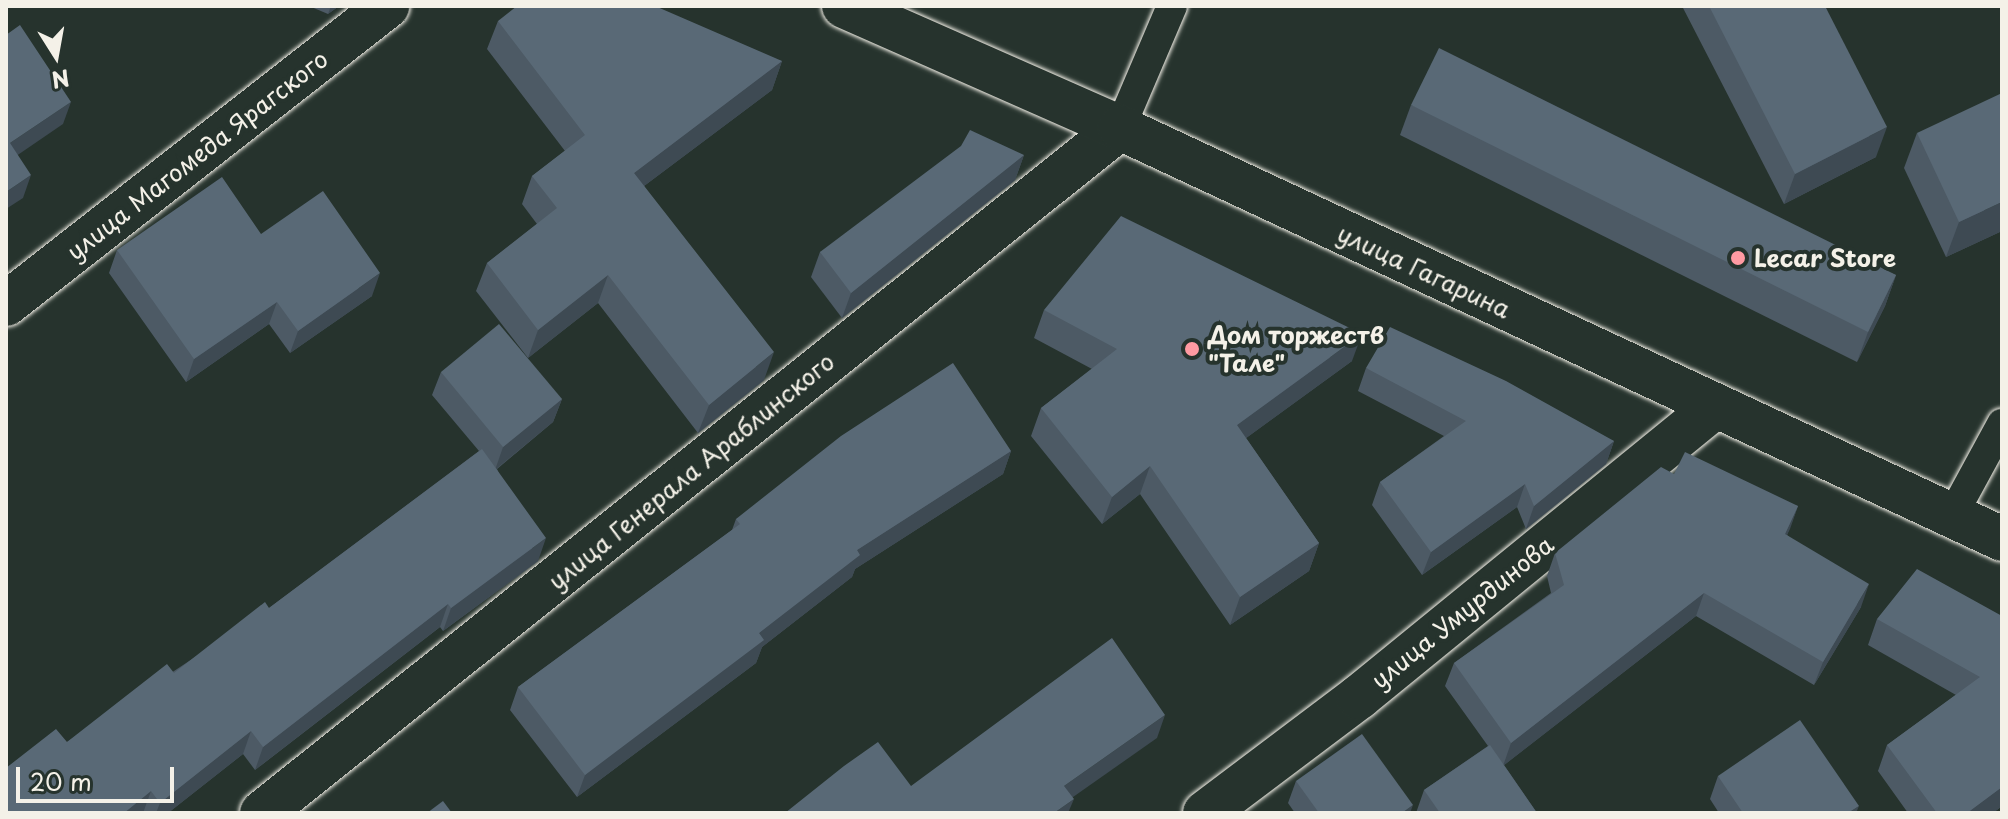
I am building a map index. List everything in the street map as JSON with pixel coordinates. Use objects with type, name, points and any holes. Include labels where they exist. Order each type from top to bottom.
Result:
[{"type":"street","name":"улица Магомеда Ярагского","points":[[6,304],[387,6]]},
{"type":"street","name":"улица Гагарина","points":[[844,6],[1120,128],[2002,539]]},
{"type":"street","name":"улица Генерала Араблинского","points":[[262,813],[1120,128]]},
{"type":"street","name":"улица Умурдинова","points":[[1205,813],[1359,697],[1715,407]]},
{"type":"lane","points":[[1120,128],[1172,6]]},
{"type":"lane","points":[[1952,516],[2002,424]]},
{"type":"building","points":[[517,6],[655,6],[782,61],[634,173],[774,352],[709,405],[608,275],[538,330],[487,263],[557,208],[532,176],[585,135],[498,21]]},
{"type":"building","points":[[1709,6],[1825,6],[1887,127],[1795,174]]},
{"type":"building","points":[[20,25],[71,102],[10,143],[31,175],[6,192],[6,35]]},
{"type":"building","points":[[1439,48],[1896,275],[1868,332],[1411,105]]},
{"type":"building","points":[[2002,93],[2002,202],[1959,222],[1917,133]]},
{"type":"building","points":[[970,130],[1024,155],[851,293],[820,252],[961,146]]},
{"type":"building","points":[[222,177],[261,234],[323,191],[380,273],[298,331],[277,302],[194,359],[117,250]]},
{"type":"building","points":[[1121,216],[1362,334],[1237,425],[1319,543],[1240,597],[1150,466],[1112,497],[1041,408],[1117,349],[1044,310]]},
{"type":"building","points":[[499,324],[562,399],[503,447],[441,372]]},
{"type":"building","points":[[1390,327],[1506,381],[1614,441],[1534,506],[1525,484],[1431,552],[1380,482],[1466,421],[1366,368]]},
{"type":"building","points":[[953,363],[1011,451],[857,550],[860,555],[759,633],[764,640],[585,775],[518,687],[740,524],[736,519],[841,436]]},
{"type":"building","points":[[482,449],[546,538],[451,608],[448,604],[263,747],[251,731],[160,803],[151,791],[124,813],[6,813],[6,768],[56,729],[67,742],[167,664],[174,673],[265,602],[269,608]]},
{"type":"building","points":[[1685,452],[1798,506],[1785,534],[1869,584],[1823,662],[1704,593],[1511,743],[1454,663],[1564,585],[1555,553],[1661,467],[1674,474]]},
{"type":"building","points":[[1917,569],[2002,616],[2002,787],[1967,813],[1937,813],[1887,745],[1980,677],[1877,619]]},
{"type":"building","points":[[1112,638],[1165,715],[1064,786],[1074,799],[1054,813],[785,813],[878,742],[911,786]]},
{"type":"building","points":[[1800,720],[1859,806],[1848,813],[1743,813],[1718,776]]},
{"type":"building","points":[[1362,734],[1413,805],[1402,813],[1319,813],[1296,781]]},
{"type":"building","points":[[1490,745],[1537,813],[1440,813],[1424,790]]},
{"type":"building","points":[[443,801],[452,813],[427,813]]},
{"type":"place","name":"Lecar Store","points":[[1738,258]]},
{"type":"place","name":"Дом торжеств \"Тале\"","points":[[1192,349]]}]
